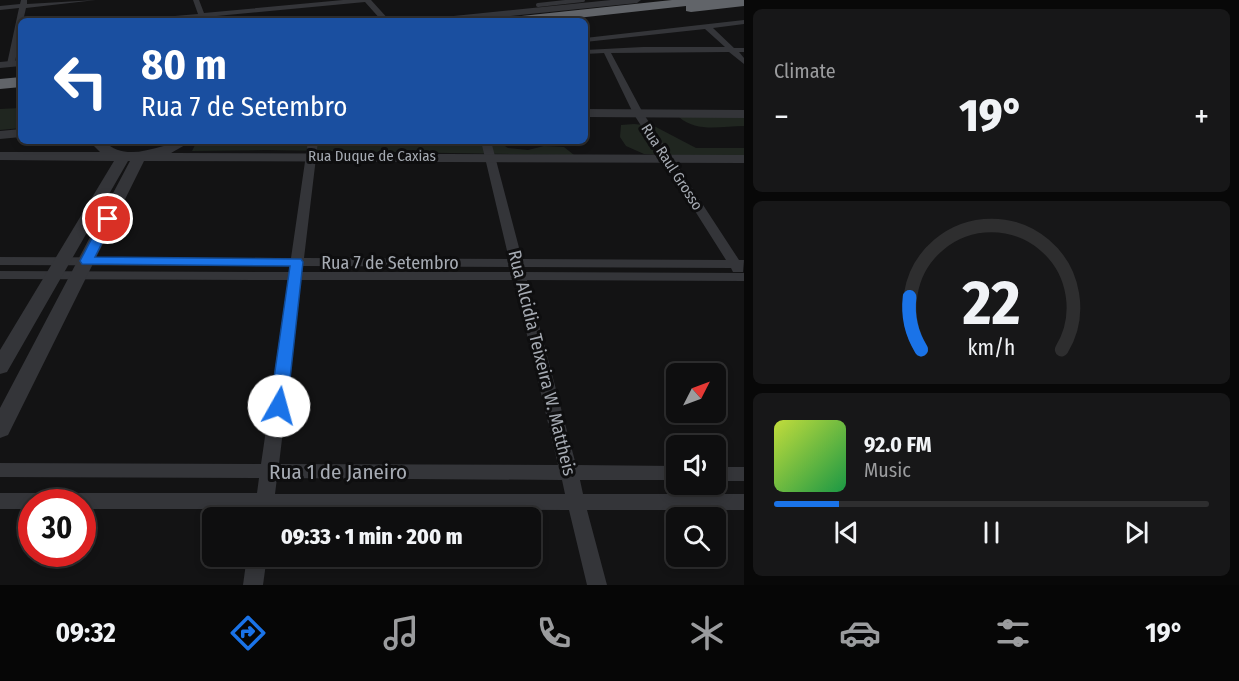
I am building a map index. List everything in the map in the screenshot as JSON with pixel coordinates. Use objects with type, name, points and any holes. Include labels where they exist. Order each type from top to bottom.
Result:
[{"type":"highway","points":[[540,18],[708,0]]},
{"type":"highway","points":[[588,19],[744,2]]},
{"type":"highway","points":[[0,85],[18,83]]},
{"type":"street","points":[[0,8],[23,3],[93,0]]},
{"type":"street","points":[[196,0],[203,18],[366,0],[383,18]]},
{"type":"street","points":[[463,18],[638,0]]},
{"type":"street","points":[[19,18],[23,3]]},
{"type":"street","points":[[588,40],[744,22]]},
{"type":"street","points":[[707,26],[739,53],[744,62]]},
{"type":"street","points":[[11,68],[15,33]]},
{"type":"street","points":[[588,52],[633,51],[646,55],[739,53]]},
{"type":"street","name":"Rua Raul Grosso","points":[[607,52],[638,113],[742,272]]},
{"type":"street","points":[[588,113],[744,114]]},
{"type":"street","points":[[0,135],[18,133]]},
{"type":"street","points":[[97,144],[106,151],[132,155],[161,152],[178,144]]},
{"type":"street","points":[[264,507],[312,144]]},
{"type":"street","name":"Rua Alcidia Teixeira W. Mattheis","points":[[487,144],[597,585]]},
{"type":"street","points":[[0,367],[58,268],[132,155]]},
{"type":"street","points":[[0,429],[83,268],[132,155]]},
{"type":"street","name":"Rua Duque de Caxias","points":[[0,156],[744,159]]},
{"type":"street","name":"Rua 7 de Setembro","points":[[0,261],[58,268],[742,272]]},
{"type":"street","name":"Rua 7 de Setembro","points":[[0,275],[58,268]]},
{"type":"street","name":"Rua 1 de Janeiro","points":[[0,470],[666,473]]},
{"type":"street","points":[[726,474],[744,474]]},
{"type":"street","name":"Rua 1 de Janeiro","points":[[0,501],[202,507]]},
{"type":"street","name":"Rua 1 de Janeiro","points":[[353,507],[576,502],[744,502]]},
{"type":"street","points":[[253,585],[255,567]]},
{"type":"lane","points":[[538,4],[583,0]]},
{"type":"shaded area","points":[[18,108],[18,128],[0,130],[0,109]]},
{"type":"shaded area","points":[[679,117],[744,117],[744,126],[702,127]]},
{"type":"shaded area","points":[[621,125],[654,126],[696,148],[744,148],[744,160],[644,154],[626,146],[620,137]]},
{"type":"shaded area","points":[[196,144],[368,146],[502,144],[508,148],[528,150],[544,146],[564,147],[574,155],[266,150],[192,151]]},
{"type":"route","points":[[108,219],[86,261],[297,262],[279,406]]}]
